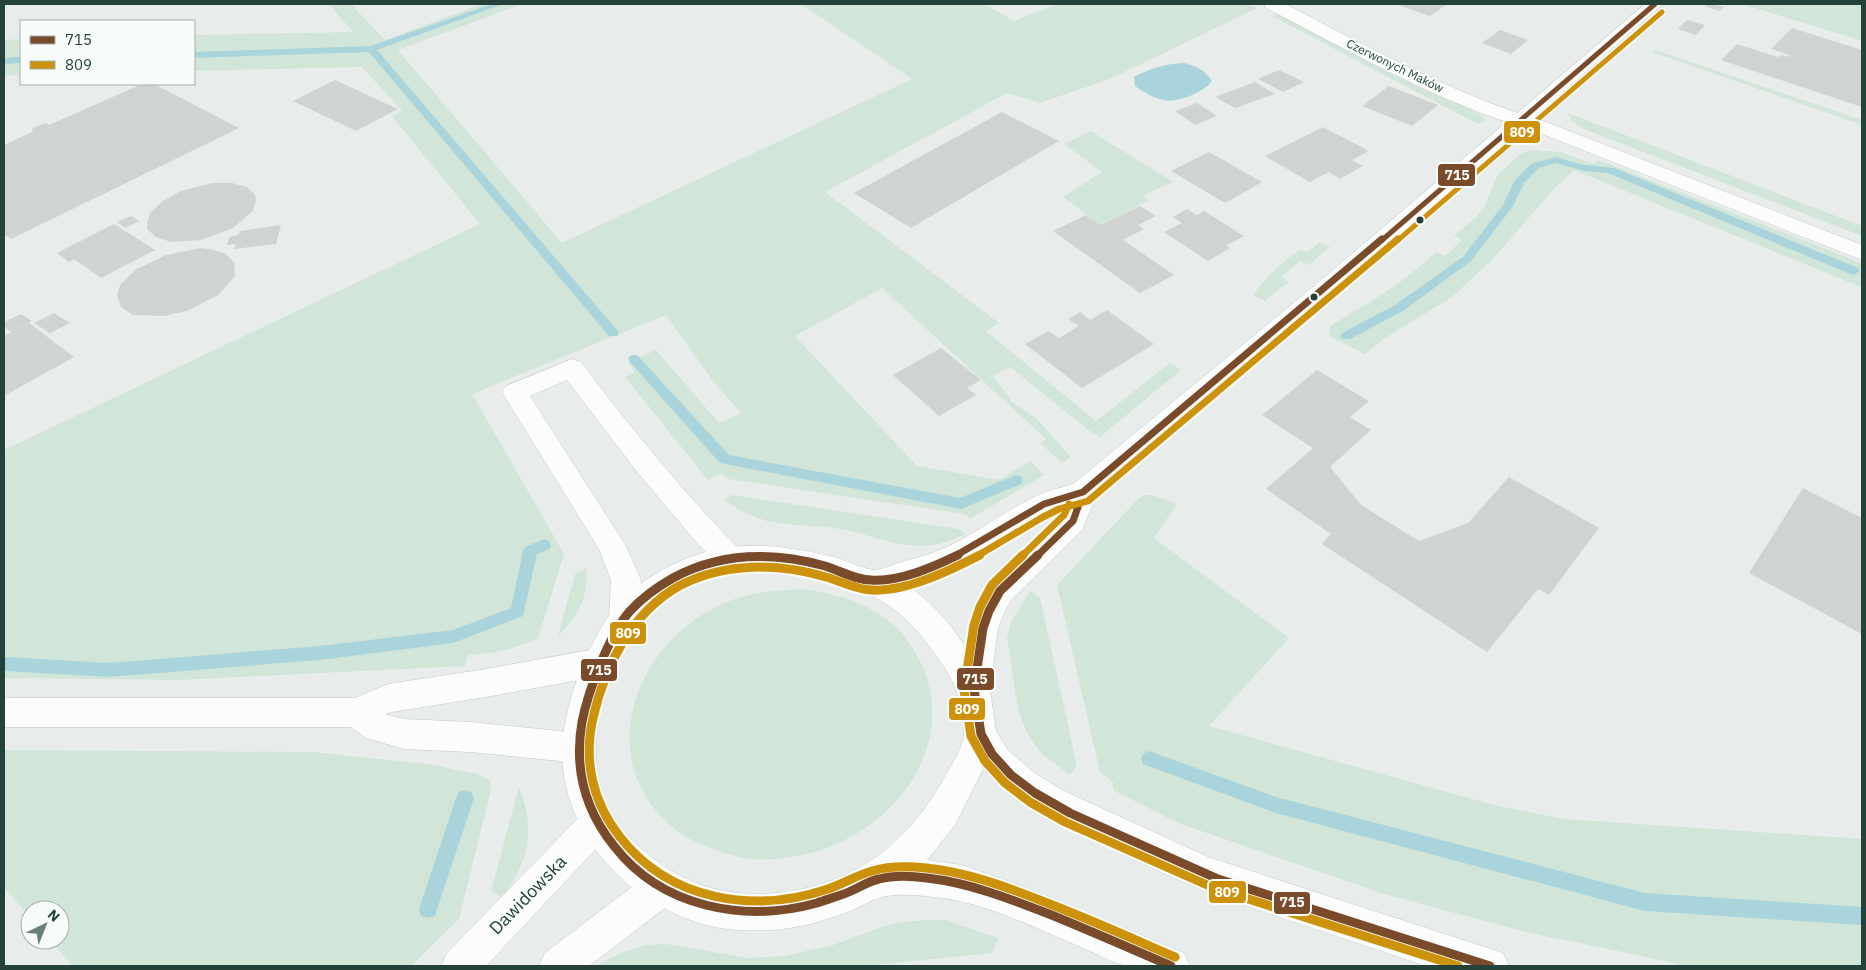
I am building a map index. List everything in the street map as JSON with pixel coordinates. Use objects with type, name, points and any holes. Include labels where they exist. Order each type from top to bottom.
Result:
[{"type":"street","name":"Czerwonych Maków","points":[[1272,4],[1402,71],[1501,115],[1521,120],[1862,253]]},
{"type":"street","points":[[875,582],[951,558],[1047,503],[1083,492],[1655,4]]},
{"type":"street","points":[[624,618],[626,580],[612,546],[515,392],[572,368],[624,439],[654,476],[702,531],[730,557]]},
{"type":"street","points":[[1083,492],[1073,521],[1000,591],[989,611],[983,628],[974,689],[981,734],[992,754],[1011,775],[1035,793],[1070,814],[1218,879],[1490,966]]},
{"type":"street","points":[[974,689],[947,644],[930,623],[914,607],[894,592],[875,582],[827,567],[756,556],[730,557],[697,566],[648,596],[624,618],[601,662],[585,705],[579,748],[581,780],[596,824],[610,844],[631,866],[662,887],[713,908],[748,912],[785,910],[819,903],[850,892],[878,878],[917,846],[953,798],[969,767],[981,734]]},
{"type":"street","points":[[4,714],[357,712],[388,698],[486,683],[601,662]]},
{"type":"street","points":[[357,712],[378,728],[404,734],[470,737],[579,748]]},
{"type":"street","name":"Dawidowska","points":[[460,966],[596,824]]},
{"type":"street","points":[[878,878],[917,877],[962,883],[1030,907],[1171,966]]},
{"type":"street","points":[[558,966],[662,887]]},
{"type":"green space","points":[[329,4],[351,4],[385,40],[482,4],[522,4],[398,50],[562,243],[912,79],[801,4],[984,4],[1014,21],[1058,4],[1248,4],[1257,8],[1112,78],[1040,103],[1007,93],[825,192],[999,323],[986,331],[1096,421],[1170,363],[1181,370],[1100,437],[1087,429],[1010,367],[993,376],[1012,402],[1036,418],[1071,457],[1062,463],[1040,443],[1046,439],[882,288],[795,336],[917,466],[999,480],[1030,461],[1044,475],[970,519],[965,514],[728,479],[722,473],[708,480],[625,377],[635,373],[628,362],[656,350],[719,423],[741,413],[713,381],[666,315],[472,394],[564,554],[538,638],[504,650],[468,655],[465,666],[180,680],[4,678],[4,450],[480,224],[392,116],[402,111],[362,67],[195,71],[195,35],[353,32]]},
{"type":"green space","points":[[1742,4],[1862,4],[1862,41]]},
{"type":"green space","points":[[1278,14],[1472,110],[1483,116],[1485,120],[1480,124],[1470,120],[1272,16]]},
{"type":"green space","points":[[20,39],[20,75],[4,76],[4,40]]},
{"type":"green space","points":[[1655,50],[1862,120],[1862,125],[1652,52]]},
{"type":"green space","points":[[1568,113],[1862,226],[1862,236],[1581,128],[1571,120]]},
{"type":"green space","points":[[1091,131],[1173,182],[1142,196],[1148,201],[1101,225],[1063,197],[1102,172],[1064,144]]},
{"type":"green space","points":[[1533,150],[1561,152],[1593,164],[1599,160],[1861,263],[1862,285],[1861,287],[1574,170],[1554,189],[1492,260],[1452,297],[1385,338],[1365,354],[1329,336],[1330,326],[1411,274],[1436,252],[1445,256],[1462,240],[1454,236],[1484,208],[1498,174],[1522,153]]},
{"type":"green space","points":[[1320,242],[1330,247],[1309,265],[1300,261],[1281,277],[1289,282],[1265,301],[1253,295],[1287,259],[1301,249],[1307,252]]},
{"type":"green space","points":[[732,495],[959,529],[966,534],[934,545],[922,546],[886,541],[833,528],[771,522],[740,510],[724,499]]},
{"type":"green space","points":[[1145,495],[1152,495],[1177,504],[1154,538],[1289,638],[1209,726],[1494,805],[1564,819],[1862,839],[1862,966],[1689,966],[1526,932],[1384,894],[1178,823],[1113,790],[1113,782],[1100,772],[1057,585],[1138,499]]},
{"type":"green space","points":[[586,568],[586,588],[581,605],[571,621],[558,636],[575,574]]},
{"type":"green space","points":[[803,589],[841,597],[865,606],[887,619],[904,635],[920,661],[931,694],[932,726],[924,757],[909,785],[888,810],[862,830],[833,846],[801,855],[770,859],[739,857],[706,846],[683,835],[649,802],[634,770],[630,736],[635,702],[649,670],[670,641],[698,617],[741,597],[767,592]]},
{"type":"green space","points":[[1030,591],[1040,598],[1077,766],[1070,775],[1040,752],[1027,733],[1018,709],[1007,638],[1012,620]]},
{"type":"green space","points":[[4,750],[313,752],[428,764],[477,774],[490,780],[491,789],[459,919],[411,966],[73,966],[59,950],[70,950],[70,900],[20,900],[20,905],[4,887]]},
{"type":"green space","points":[[519,787],[527,818],[527,845],[518,871],[502,898],[491,891]]},
{"type":"green space","points":[[946,920],[998,938],[992,953],[865,966],[595,966],[623,952],[645,945],[666,944],[748,958],[785,956],[833,945],[900,922]]},
{"type":"water","points":[[1184,63],[1200,69],[1212,81],[1203,89],[1190,96],[1176,100],[1160,99],[1145,93],[1135,86],[1134,77],[1140,74],[1158,67]]},
{"type":"building","points":[[1396,4],[1447,4],[1430,16]]},
{"type":"building","points":[[1707,4],[1724,7],[1719,11],[1705,6]]},
{"type":"building","points":[[1687,20],[1705,25],[1696,35],[1678,29]]},
{"type":"building","points":[[1792,28],[1862,50],[1862,107],[1721,60],[1737,44],[1778,57],[1781,55],[1788,57],[1789,55],[1771,49]]},
{"type":"building","points":[[1500,30],[1528,40],[1511,54],[1482,43]]},
{"type":"building","points":[[1279,70],[1304,82],[1283,92],[1258,79]]},
{"type":"building","points":[[335,80],[398,109],[356,131],[293,101]]},
{"type":"building","points":[[1255,82],[1275,94],[1235,108],[1215,97]]},
{"type":"building","points":[[140,85],[156,85],[239,128],[11,239],[4,234],[4,145],[34,131],[31,129],[46,123],[49,125]]},
{"type":"building","points":[[1389,86],[1438,105],[1412,126],[1362,106]]},
{"type":"building","points":[[1197,103],[1217,116],[1195,125],[1175,111]]},
{"type":"building","points":[[1002,112],[1059,141],[911,228],[854,193]]},
{"type":"building","points":[[1323,127],[1369,151],[1352,160],[1363,166],[1340,179],[1329,172],[1310,182],[1265,156]]},
{"type":"building","points":[[1209,152],[1262,182],[1225,203],[1171,171]]},
{"type":"building","points":[[212,183],[232,183],[247,187],[255,195],[256,200],[253,211],[233,228],[201,240],[171,242],[156,237],[147,229],[150,213],[163,201],[181,191]]},
{"type":"building","points":[[1140,206],[1156,216],[1138,225],[1144,229],[1123,240],[1174,275],[1140,293],[1053,231],[1086,215],[1101,225]]},
{"type":"building","points":[[1187,209],[1197,215],[1204,211],[1244,236],[1226,246],[1230,248],[1208,261],[1164,232],[1182,223],[1173,217]]},
{"type":"building","points":[[131,216],[139,221],[125,228],[117,222]]},
{"type":"building","points":[[114,224],[155,250],[101,278],[74,259],[69,262],[57,253]]},
{"type":"building","points":[[281,225],[276,244],[234,249],[236,244],[227,245],[229,237],[239,235],[240,231]]},
{"type":"building","points":[[200,248],[226,254],[234,263],[235,275],[218,295],[187,311],[164,316],[133,315],[121,307],[117,296],[118,290],[121,284],[135,270],[166,255]]},
{"type":"building","points":[[1107,310],[1154,344],[1082,388],[1025,344],[1049,331],[1059,338],[1079,326],[1068,319],[1080,312],[1090,320]]},
{"type":"building","points":[[54,313],[70,323],[50,333],[34,323]]},
{"type":"building","points":[[21,314],[32,321],[11,332],[4,326],[4,322]]},
{"type":"building","points":[[29,323],[74,357],[4,396],[4,336]]},
{"type":"building","points":[[941,348],[981,380],[967,388],[976,395],[939,416],[893,375]]},
{"type":"building","points":[[1317,370],[1369,401],[1350,417],[1371,430],[1330,467],[1361,505],[1419,541],[1468,523],[1509,477],[1599,528],[1549,595],[1538,589],[1487,652],[1322,544],[1331,534],[1266,489],[1313,448],[1262,415]]},
{"type":"building","points":[[1803,488],[1862,518],[1862,634],[1749,573]]},
{"type":"waterway","points":[[371,49],[387,45],[499,4]]},
{"type":"waterway","points":[[195,55],[371,49]]},
{"type":"waterway","points":[[371,49],[613,333]]},
{"type":"waterway","points":[[4,61],[20,60]]},
{"type":"waterway","points":[[1346,336],[1399,308],[1467,259],[1508,206],[1519,182],[1535,166],[1555,160],[1584,168],[1610,170],[1854,271]]},
{"type":"waterway","points":[[634,359],[725,459],[961,504],[1016,480]]},
{"type":"waterway","points":[[4,664],[109,670],[320,653],[453,636],[518,612],[530,551],[544,545]]},
{"type":"waterway","points":[[1149,759],[1276,805],[1645,902],[1862,916]]},
{"type":"waterway","points":[[428,909],[465,798]]},
{"type":"transit line","name":"715","points":[[1171,966],[1027,905],[967,885],[946,881],[925,878],[883,878],[814,904],[763,912],[730,911],[713,908],[671,892],[651,880],[617,850],[603,832],[592,812],[584,791],[580,772],[580,733],[589,695],[616,633],[629,612],[645,597],[673,578],[705,564],[739,557],[773,557],[819,565],[860,579],[880,580],[921,570],[948,559],[994,535],[1044,504],[1083,492],[1321,292],[1655,4]]},
{"type":"transit line","name":"809","points":[[1175,957],[1032,897],[968,875],[946,870],[923,867],[879,869],[813,894],[766,902],[719,899],[669,880],[647,865],[627,847],[611,826],[599,803],[591,778],[589,740],[595,708],[617,654],[630,630],[646,610],[668,593],[700,577],[736,568],[774,567],[812,573],[862,589],[882,590],[925,579],[953,568],[980,555],[1028,525],[1059,509],[1088,501],[1328,300],[1662,12]]},
{"type":"transit line","name":"809","points":[[1069,504],[1064,515],[992,585],[980,607],[974,625],[964,690],[971,736],[985,761],[1005,783],[1030,802],[1065,822],[1214,888],[1458,966]]},
{"type":"transit line","name":"715","points":[[1078,507],[1073,521],[1000,591],[989,611],[983,628],[974,689],[981,734],[992,754],[1011,775],[1035,793],[1070,813],[1218,879],[1490,966]]}]
